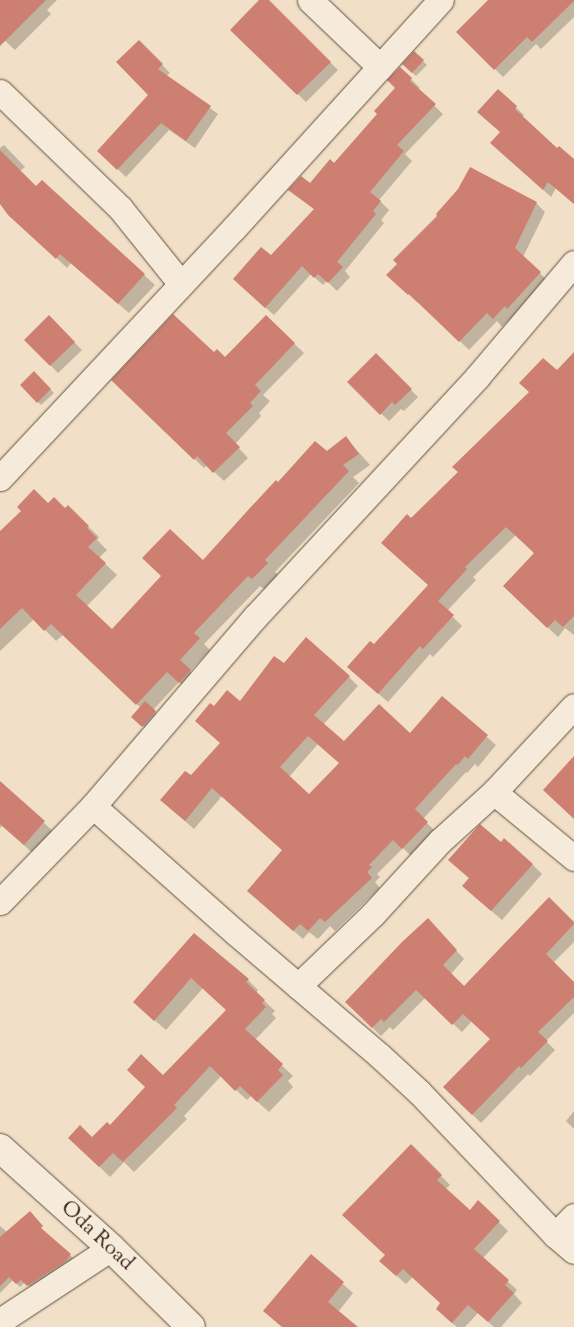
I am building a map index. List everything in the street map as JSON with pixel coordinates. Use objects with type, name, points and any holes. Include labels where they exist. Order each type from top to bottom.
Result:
[{"type":"street","points":[[310,0],[380,67]]},
{"type":"street","points":[[0,478],[441,0]]},
{"type":"street","points":[[0,92],[120,208],[181,284]]},
{"type":"street","points":[[0,902],[93,806],[255,617],[478,376],[574,263]]},
{"type":"street","points":[[298,986],[373,914],[440,841],[494,792],[574,706]]},
{"type":"street","points":[[494,792],[574,858]]},
{"type":"street","points":[[93,806],[418,1092],[556,1235],[574,1251]]},
{"type":"street","name":"Oda Road","points":[[0,1148],[112,1248],[191,1327]]},
{"type":"street","points":[[556,1235],[574,1216]]},
{"type":"street","points":[[0,1321],[112,1248]]},
{"type":"building","points":[[0,0],[46,0],[0,46]]},
{"type":"building","points":[[259,0],[269,0],[331,62],[297,95],[230,30]]},
{"type":"building","points":[[488,0],[574,1],[532,42],[527,37],[494,70],[456,32]]},
{"type":"building","points":[[139,40],[163,64],[158,69],[211,106],[186,141],[161,123],[117,170],[97,151],[148,95],[116,62]]},
{"type":"building","points":[[414,51],[424,60],[412,73],[402,64]]},
{"type":"building","points":[[400,67],[412,78],[410,81],[436,104],[397,145],[404,151],[370,192],[381,201],[373,211],[376,214],[337,262],[343,267],[328,283],[318,274],[314,278],[302,266],[265,308],[233,279],[261,247],[271,255],[314,209],[288,190],[301,176],[310,183],[330,159],[334,163],[377,114],[374,111],[395,88],[387,80]]},
{"type":"building","points":[[498,89],[517,106],[515,109],[557,148],[559,146],[574,159],[574,204],[548,182],[543,190],[490,143],[500,132],[477,112]]},
{"type":"building","points":[[0,150],[36,186],[42,180],[145,274],[118,304],[60,254],[56,259],[8,215],[0,204]]},
{"type":"building","points":[[470,167],[537,202],[515,248],[541,272],[507,309],[505,306],[493,319],[487,313],[459,342],[409,294],[386,275],[397,264],[393,260],[437,216],[436,214],[458,189]]},
{"type":"building","points":[[173,314],[214,352],[217,349],[225,357],[266,315],[295,343],[255,385],[261,391],[250,403],[253,406],[226,433],[240,447],[213,473],[197,456],[194,460],[111,380]]},
{"type":"building","points":[[49,315],[75,342],[50,366],[24,340]]},
{"type":"building","points":[[574,352],[574,616],[563,627],[555,620],[547,628],[503,586],[534,553],[506,527],[465,567],[467,569],[438,601],[454,615],[423,649],[420,646],[378,694],[347,667],[370,641],[374,644],[428,585],[381,543],[407,514],[411,518],[458,472],[452,467],[529,392],[519,383],[543,358],[557,370]]},
{"type":"building","points":[[376,353],[412,389],[395,405],[392,402],[380,415],[347,382]]},
{"type":"building","points":[[34,371],[51,389],[37,403],[20,385]]},
{"type":"building","points":[[346,436],[359,454],[343,465],[349,471],[265,560],[268,563],[252,579],[248,576],[194,633],[200,638],[180,660],[191,670],[179,683],[167,672],[136,705],[51,624],[44,631],[22,608],[0,629],[0,531],[21,511],[17,507],[34,489],[48,503],[54,497],[65,508],[68,505],[89,526],[87,528],[97,538],[88,547],[106,563],[76,595],[112,629],[161,576],[142,558],[170,529],[203,560],[276,480],[278,482],[315,441],[327,451]]},
{"type":"building","points":[[306,637],[350,676],[314,715],[344,741],[379,704],[410,733],[442,696],[488,735],[468,759],[465,756],[458,765],[456,764],[415,809],[428,822],[402,849],[393,840],[369,865],[372,867],[367,872],[372,878],[325,922],[320,918],[308,931],[300,924],[293,931],[247,891],[282,850],[212,788],[185,821],[160,800],[185,771],[191,775],[220,743],[195,721],[210,703],[214,706],[227,690],[240,701],[274,656],[284,663]],"holes":[[[308,736],[339,763],[309,794],[280,767]]]},
{"type":"building","points":[[145,701],[156,711],[142,727],[131,717]]},
{"type":"building","points":[[574,756],[574,819],[543,790]]},
{"type":"building","points":[[0,781],[45,821],[24,845],[0,824]]},
{"type":"building","points":[[480,824],[501,842],[504,838],[533,864],[491,911],[462,886],[469,878],[448,860]]},
{"type":"building","points":[[549,897],[574,922],[546,954],[574,982],[574,997],[538,1032],[548,1041],[521,1068],[519,1066],[472,1115],[443,1087],[490,1039],[463,1014],[452,1025],[416,990],[384,1022],[381,1019],[372,1028],[345,1002],[402,942],[428,918],[457,950],[443,965],[464,986]]},
{"type":"building","points":[[194,933],[249,979],[246,982],[265,1000],[262,1003],[266,1007],[245,1029],[283,1064],[278,1070],[283,1075],[257,1102],[240,1086],[235,1091],[210,1066],[174,1105],[177,1108],[123,1162],[113,1153],[99,1167],[68,1138],[80,1125],[92,1137],[107,1122],[110,1125],[145,1087],[127,1070],[141,1054],[163,1075],[226,1010],[191,978],[154,1021],[133,1002]]},
{"type":"building","points":[[411,1144],[442,1175],[437,1180],[470,1210],[478,1200],[500,1221],[474,1249],[509,1280],[505,1285],[514,1293],[488,1322],[468,1305],[452,1323],[436,1309],[440,1303],[403,1269],[396,1276],[379,1261],[385,1255],[342,1215]]},
{"type":"building","points":[[30,1211],[43,1226],[41,1228],[71,1254],[66,1261],[27,1286],[21,1280],[16,1284],[9,1277],[0,1286],[0,1237]]},
{"type":"building","points":[[311,1254],[344,1282],[328,1302],[358,1327],[282,1327],[263,1311]]}]
